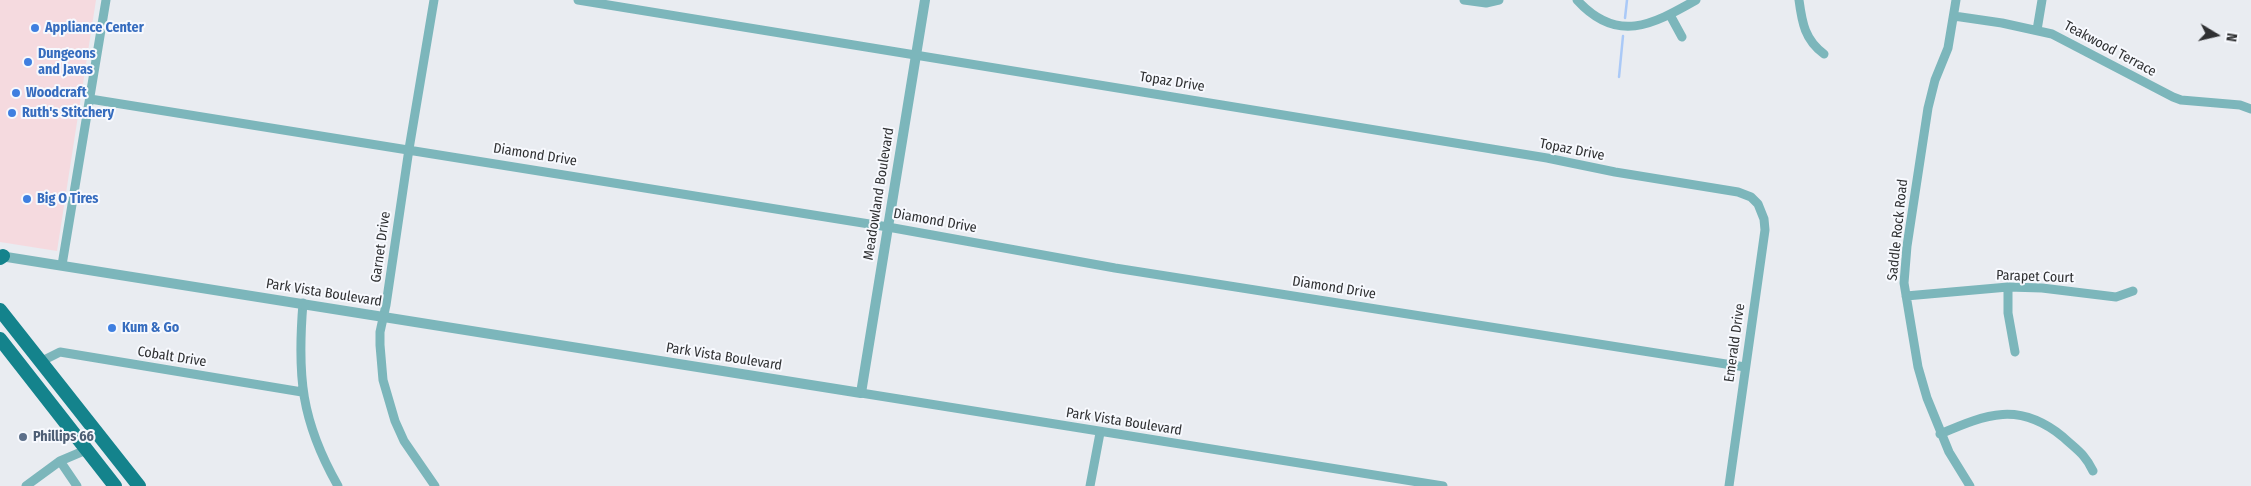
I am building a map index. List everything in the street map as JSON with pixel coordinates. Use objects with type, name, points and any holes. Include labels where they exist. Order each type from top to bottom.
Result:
[{"type":"main road","points":[[0,310],[137,486]]},
{"type":"main road","points":[[0,339],[115,486]]},
{"type":"main road","points":[[86,450],[103,453],[124,478],[137,486]]},
{"type":"street","points":[[62,265],[106,0]]},
{"type":"street","name":"Garnet Drive","points":[[434,0],[409,149],[380,345],[383,380],[388,400],[404,442],[435,486]]},
{"type":"street","name":"Topaz Drive","points":[[578,0],[1547,158],[1615,172],[1730,190],[1751,197],[1758,204]]},
{"type":"street","name":"Meadowland Boulevard","points":[[861,393],[925,0]]},
{"type":"street","points":[[1464,0],[1486,3],[1499,0]]},
{"type":"street","points":[[1576,0],[1596,17],[1615,26],[1637,27],[1670,15],[1696,0]]},
{"type":"street","points":[[1799,0],[1805,31],[1812,45],[1824,54]]},
{"type":"street","name":"Saddle Rock Road","points":[[1956,0],[1948,48],[1935,80],[1928,108],[1904,271],[1906,296],[1918,367],[1940,434],[1970,486]]},
{"type":"street","points":[[2036,30],[2042,0]]},
{"type":"street","points":[[1670,15],[1682,38]]},
{"type":"street","name":"Teakwood Terrace","points":[[1954,16],[2036,30],[2058,37],[2173,98],[2240,105],[2251,109]]},
{"type":"street","name":"Diamond Drive","points":[[90,99],[888,226],[1108,266],[1745,366]]},
{"type":"street","name":"Emerald Drive","points":[[1729,486],[1765,230],[1764,219],[1758,204]]},
{"type":"street","name":"Park Vista Boulevard","points":[[1,257],[303,303],[1100,433],[1443,486]]},
{"type":"street","points":[[2008,287],[2008,313],[2015,352]]},
{"type":"street","name":"Parapet Court","points":[[1906,296],[2008,287],[2042,288],[2116,297],[2133,291]]},
{"type":"street","points":[[303,303],[300,357],[302,392],[313,432],[338,486]]},
{"type":"street","name":"Cobalt Drive","points":[[40,362],[60,352],[302,392]]},
{"type":"street","points":[[1940,434],[1984,416],[1997,414],[2022,416],[2033,419],[2055,431],[2086,457],[2093,471]]},
{"type":"street","points":[[1090,486],[1100,433]]},
{"type":"street","points":[[26,486],[60,462],[86,450]]},
{"type":"street","points":[[60,462],[78,486]]},
{"type":"shaded area","points":[[0,0],[96,0],[57,251],[0,242]]},
{"type":"waterway","points":[[1625,18],[1627,0]]},
{"type":"waterway","points":[[1619,77],[1623,36]]},
{"type":"place","name":"Appliance Center","points":[[35,28]]},
{"type":"place","name":"Dungeons and Javas","points":[[28,62]]},
{"type":"place","name":"Woodcraft","points":[[16,93]]},
{"type":"place","name":"Ruth's Stitchery","points":[[12,113]]},
{"type":"place","name":"Big O Tires","points":[[27,199]]},
{"type":"place","name":"Kum & Go","points":[[112,328]]},
{"type":"place","name":"Phillips 66","points":[[23,437]]}]
